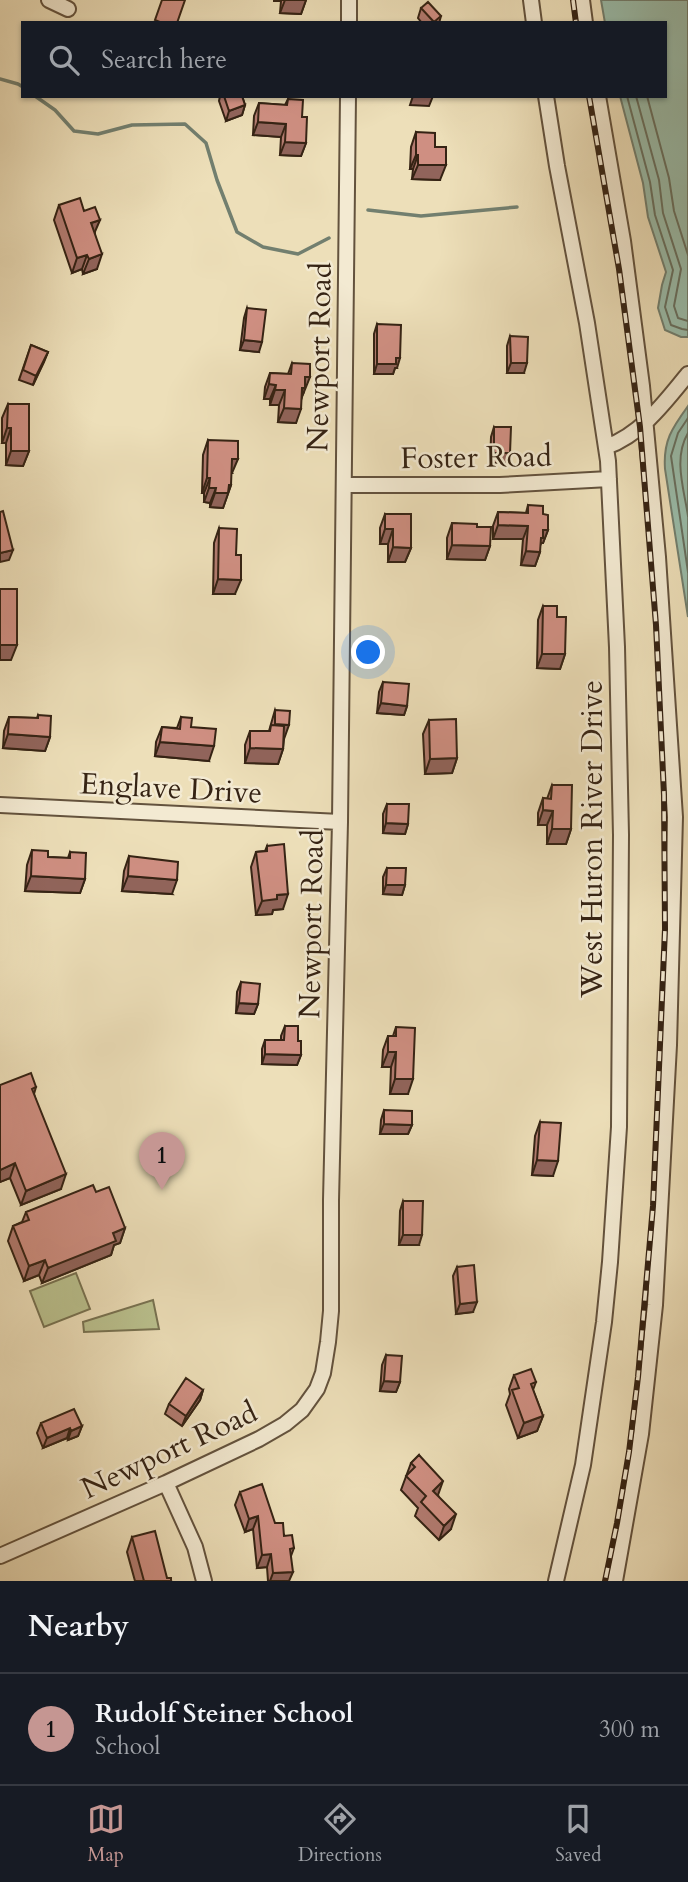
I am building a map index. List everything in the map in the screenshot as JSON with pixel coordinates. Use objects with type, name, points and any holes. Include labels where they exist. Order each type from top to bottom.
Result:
[{"type":"street","points":[[49,0],[68,9]]},
{"type":"street","points":[[349,0],[349,21]]},
{"type":"street","points":[[582,0],[586,21]]},
{"type":"street","name":"Newport Road","points":[[0,1556],[259,1439],[285,1424],[302,1410],[317,1389],[323,1373],[331,1311],[331,1187],[340,822],[348,98]]},
{"type":"street","name":"West Huron River Drive","points":[[546,98],[607,447],[617,647],[620,821],[618,1146],[610,1262],[583,1465],[556,1581]]},
{"type":"street","points":[[598,98],[623,241],[646,422],[675,817],[669,1045],[654,1318],[641,1434],[615,1581]]},
{"type":"street","points":[[607,447],[624,439],[655,414],[688,374]]},
{"type":"street","name":"Foster Road","points":[[344,485],[500,485],[609,479]]},
{"type":"street","name":"Englave Drive","points":[[0,805],[340,822]]},
{"type":"street","points":[[166,1483],[195,1547],[204,1581]]},
{"type":"green space","points":[[76,1273],[90,1309],[44,1327],[30,1291]]},
{"type":"green space","points":[[153,1300],[159,1329],[84,1332],[83,1322]]},
{"type":"water","points":[[601,0],[688,0],[688,337],[665,330],[658,308],[666,272],[648,217],[643,183],[621,98],[667,98],[667,21],[605,21]]},
{"type":"water","points":[[688,406],[688,617],[665,459],[670,435]]},
{"type":"building","points":[[162,0],[185,0],[178,21],[155,20]]},
{"type":"building","points":[[428,2],[441,16],[433,21],[421,8]]},
{"type":"building","points":[[225,98],[243,98],[245,105],[229,111]]},
{"type":"building","points":[[288,99],[303,100],[302,117],[307,117],[306,143],[285,142],[286,124],[258,122],[259,103],[287,105]]},
{"type":"building","points":[[416,132],[435,133],[435,147],[446,147],[446,165],[418,165]]},
{"type":"building","points":[[80,198],[84,211],[95,207],[100,220],[91,223],[102,254],[89,259],[87,255],[77,258],[59,205]]},
{"type":"building","points":[[247,308],[266,310],[262,342],[244,340]]},
{"type":"building","points":[[377,324],[401,325],[400,358],[396,358],[396,364],[377,364]]},
{"type":"building","points":[[510,336],[528,337],[527,363],[511,363]]},
{"type":"building","points":[[31,345],[48,352],[36,376],[23,370]]},
{"type":"building","points":[[292,363],[310,364],[310,377],[305,377],[305,388],[302,388],[301,409],[284,408],[285,390],[275,390],[276,385],[269,384],[270,373],[291,374]]},
{"type":"building","points":[[8,404],[29,404],[29,451],[11,451],[11,428],[7,428]]},
{"type":"building","points":[[494,427],[511,427],[510,453],[494,453]]},
{"type":"building","points":[[208,440],[238,441],[238,459],[232,459],[228,493],[215,493],[216,488],[209,488]]},
{"type":"building","points":[[528,505],[543,506],[543,514],[548,515],[548,530],[543,530],[540,552],[526,551],[528,526],[498,525],[498,512],[528,513]]},
{"type":"building","points":[[3,511],[13,550],[0,553],[0,512]]},
{"type":"building","points":[[385,514],[411,514],[411,548],[393,547],[393,529],[385,529]]},
{"type":"building","points":[[452,523],[491,527],[490,546],[452,545]]},
{"type":"building","points":[[219,528],[237,529],[236,555],[241,555],[241,580],[218,579]]},
{"type":"building","points":[[0,589],[17,589],[17,645],[0,645]]},
{"type":"building","points":[[543,606],[557,606],[557,617],[566,617],[565,654],[542,654]]},
{"type":"building","points":[[383,682],[409,684],[407,706],[381,703]]},
{"type":"building","points":[[275,710],[290,711],[289,725],[275,724]]},
{"type":"building","points":[[38,715],[51,716],[50,737],[8,734],[9,717],[38,718]]},
{"type":"building","points":[[181,717],[192,718],[191,727],[216,729],[214,746],[160,742],[162,727],[180,729]]},
{"type":"building","points":[[456,719],[457,758],[430,759],[429,720]]},
{"type":"building","points":[[271,725],[284,726],[283,749],[250,748],[250,731],[270,731]]},
{"type":"building","points":[[552,785],[572,785],[571,829],[552,829],[553,811],[543,810],[543,798],[551,799]]},
{"type":"building","points":[[387,804],[409,804],[408,824],[386,823]]},
{"type":"building","points":[[284,844],[288,894],[262,901],[256,852],[267,851],[267,846]]},
{"type":"building","points":[[32,850],[48,851],[48,857],[70,858],[70,852],[86,853],[85,879],[31,876]]},
{"type":"building","points":[[129,856],[178,862],[177,880],[128,876]]},
{"type":"building","points":[[387,868],[406,868],[405,885],[386,885]]},
{"type":"building","points":[[241,982],[260,984],[258,1004],[239,1003]]},
{"type":"building","points":[[285,1026],[298,1026],[301,1055],[265,1054],[265,1040],[284,1040]]},
{"type":"building","points":[[396,1027],[415,1028],[413,1079],[395,1079],[396,1052],[388,1052],[388,1036],[396,1036]]},
{"type":"building","points":[[31,1073],[36,1087],[32,1089],[66,1174],[26,1191],[15,1163],[0,1170],[0,1085]]},
{"type":"building","points":[[384,1110],[412,1111],[412,1125],[384,1124]]},
{"type":"building","points":[[540,1122],[561,1123],[558,1161],[537,1160]]},
{"type":"building","points":[[93,1185],[96,1192],[109,1187],[125,1228],[113,1233],[116,1241],[48,1268],[45,1260],[29,1266],[13,1226],[29,1220],[26,1212]]},
{"type":"building","points":[[403,1201],[423,1201],[422,1235],[403,1235]]},
{"type":"building","points":[[474,1265],[477,1302],[460,1304],[457,1267]]},
{"type":"building","points":[[386,1355],[402,1356],[400,1382],[384,1381]]},
{"type":"building","points":[[531,1369],[536,1382],[531,1384],[543,1416],[524,1423],[512,1390],[519,1388],[514,1375]]},
{"type":"building","points":[[186,1378],[203,1390],[186,1416],[169,1404]]},
{"type":"building","points":[[74,1409],[82,1426],[47,1438],[41,1423]]},
{"type":"building","points":[[419,1455],[443,1481],[433,1491],[456,1514],[444,1526],[421,1502],[426,1496],[406,1476],[415,1467],[411,1463]]},
{"type":"building","points":[[262,1484],[275,1523],[283,1523],[284,1536],[292,1535],[294,1548],[290,1549],[293,1572],[273,1573],[271,1554],[262,1555],[258,1516],[249,1519],[240,1492]]},
{"type":"building","points":[[155,1531],[167,1578],[171,1578],[171,1581],[144,1581],[132,1537]]},
{"type":"waterway","points":[[0,79],[21,86]]},
{"type":"waterway","points":[[38,98],[55,110],[74,131],[98,134],[132,125],[185,124],[206,143],[237,232],[263,247],[298,254],[329,238]]},
{"type":"waterway","points":[[368,210],[421,216],[517,207]]},
{"type":"railway","points":[[573,0],[576,21]]},
{"type":"railway","points":[[589,98],[619,269],[640,427],[656,625],[664,795],[665,929],[653,1206],[629,1452],[605,1581]]},
{"type":"place","name":"Rudolf Steiner School","points":[[162,1190]]}]
